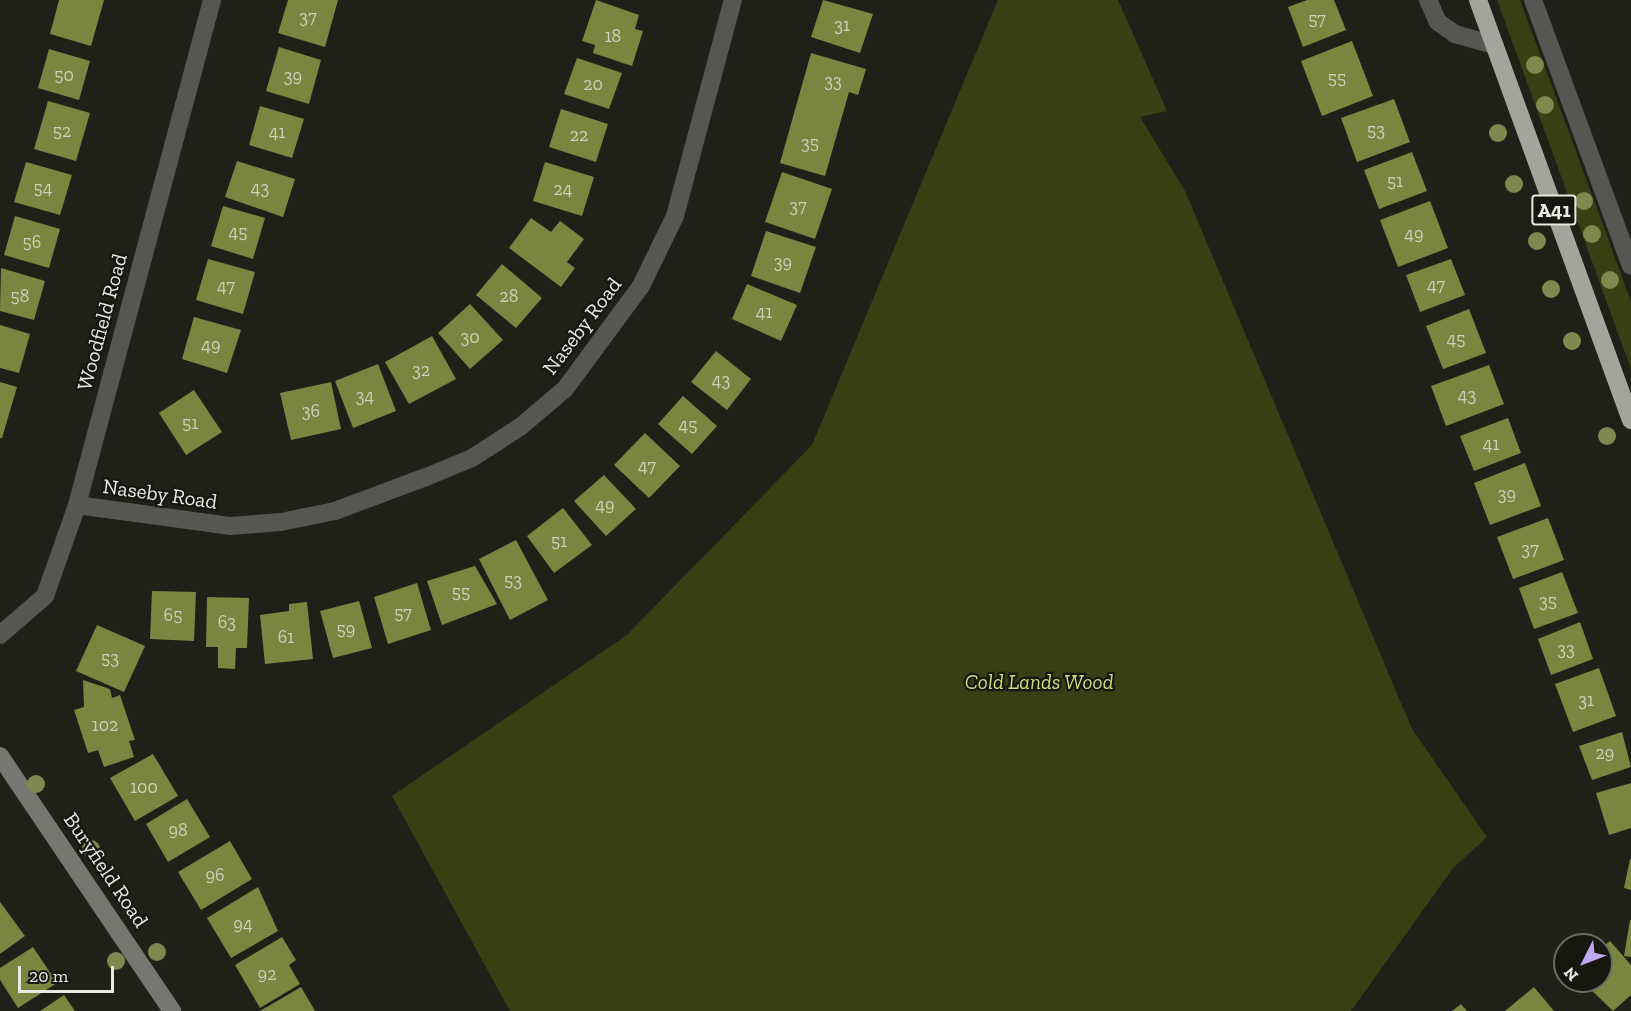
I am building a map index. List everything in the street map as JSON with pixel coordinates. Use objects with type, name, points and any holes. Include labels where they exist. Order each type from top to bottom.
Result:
[{"type":"highway","name":"A41","points":[[1478,0],[1631,420]]},
{"type":"street","name":"Woodfield Road","points":[[0,635],[45,596],[77,505],[212,0]]},
{"type":"street","name":"Naseby Road","points":[[77,505],[199,523],[281,522],[334,511],[426,477],[472,458],[520,427],[565,389],[641,286],[675,216],[733,0]]},
{"type":"street","points":[[1428,0],[1438,22],[1455,34],[1494,45]]},
{"type":"street","points":[[1533,0],[1631,266]]},
{"type":"street","name":"Buryfield Road","points":[[0,756],[172,1011]]},
{"type":"green space","name":"Cold Lands Wood","points":[[998,0],[1118,0],[1167,111],[1140,117],[1185,191],[1412,729],[1487,837],[1453,868],[1351,1011],[510,1011],[392,796],[627,635],[812,445]]},
{"type":"green space","points":[[1497,0],[1520,0],[1598,211],[1631,302],[1631,369]]},
{"type":"building","points":[[59,0],[104,0],[91,46],[50,34]]},
{"type":"building","points":[[288,0],[338,0],[325,47],[278,33]]},
{"type":"building","points":[[596,0],[639,15],[635,29],[643,31],[632,66],[593,53],[595,45],[582,41]]},
{"type":"building","points":[[823,0],[873,14],[860,53],[811,37]]},
{"type":"building","points":[[1307,0],[1334,0],[1346,30],[1303,47],[1288,7]]},
{"type":"building","points":[[1352,41],[1373,96],[1322,116],[1301,61]]},
{"type":"building","points":[[279,47],[321,60],[309,104],[266,91]]},
{"type":"building","points":[[49,49],[90,61],[79,100],[38,88]]},
{"type":"building","points":[[811,53],[866,69],[858,95],[849,92],[825,176],[780,163]]},
{"type":"building","points":[[577,58],[622,73],[609,109],[564,94]]},
{"type":"building","points":[[1394,99],[1410,142],[1357,162],[1341,118]]},
{"type":"building","points":[[48,101],[90,113],[76,161],[34,149]]},
{"type":"building","points":[[260,106],[304,119],[292,158],[249,145]]},
{"type":"building","points":[[561,109],[608,124],[596,162],[549,147]]},
{"type":"building","points":[[1412,152],[1427,191],[1379,209],[1364,170]]},
{"type":"building","points":[[237,161],[295,179],[283,217],[225,197]]},
{"type":"building","points":[[26,162],[72,175],[60,215],[14,202]]},
{"type":"building","points":[[545,162],[594,177],[582,216],[533,201]]},
{"type":"building","points":[[782,172],[832,189],[815,239],[765,222]]},
{"type":"building","points":[[1430,201],[1448,248],[1398,267],[1380,220]]},
{"type":"building","points":[[223,206],[265,218],[253,259],[211,246]]},
{"type":"building","points":[[15,216],[60,229],[49,268],[4,255]]},
{"type":"building","points":[[531,218],[551,232],[560,221],[584,239],[567,262],[575,268],[561,287],[509,248]]},
{"type":"building","points":[[766,231],[816,247],[800,293],[751,276]]},
{"type":"building","points":[[208,259],[255,272],[243,314],[196,300]]},
{"type":"building","points":[[1451,259],[1465,295],[1420,312],[1406,275]]},
{"type":"building","points":[[502,264],[542,298],[516,328],[476,295]]},
{"type":"building","points":[[1,268],[45,281],[34,320],[0,311]]},
{"type":"building","points":[[747,284],[797,305],[781,341],[732,319]]},
{"type":"building","points":[[470,304],[503,340],[470,369],[438,333]]},
{"type":"building","points":[[1469,309],[1486,353],[1443,369],[1426,326]]},
{"type":"building","points":[[194,317],[241,330],[227,373],[182,359]]},
{"type":"building","points":[[0,325],[30,334],[19,373],[0,368]]},
{"type":"building","points":[[432,336],[456,379],[409,404],[385,362]]},
{"type":"building","points":[[716,351],[751,379],[727,410],[691,382]]},
{"type":"building","points":[[378,364],[396,411],[353,428],[335,381]]},
{"type":"building","points":[[1489,365],[1504,404],[1446,426],[1431,386]]},
{"type":"building","points":[[0,382],[17,387],[2,438],[0,438]]},
{"type":"building","points":[[331,382],[341,429],[291,440],[280,393]]},
{"type":"building","points":[[194,390],[222,432],[186,455],[159,413]]},
{"type":"building","points":[[683,396],[717,426],[692,454],[658,424]]},
{"type":"building","points":[[1508,418],[1521,453],[1474,471],[1460,436]]},
{"type":"building","points":[[645,433],[680,466],[649,498],[614,465]]},
{"type":"building","points":[[1525,463],[1541,506],[1490,525],[1474,483]]},
{"type":"building","points":[[604,475],[636,509],[606,536],[574,501]]},
{"type":"building","points":[[563,508],[592,545],[554,573],[527,536]]},
{"type":"building","points":[[1548,518],[1564,560],[1513,579],[1497,537]]},
{"type":"building","points":[[516,540],[548,600],[510,620],[479,559]]},
{"type":"building","points":[[475,566],[497,604],[442,625],[427,581]]},
{"type":"building","points":[[1562,572],[1578,613],[1534,629],[1519,588]]},
{"type":"building","points":[[417,583],[431,630],[388,644],[374,597]]},
{"type":"building","points":[[152,591],[196,592],[194,641],[150,639]]},
{"type":"building","points":[[207,597],[249,598],[247,648],[236,648],[235,669],[218,668],[218,647],[206,647]]},
{"type":"building","points":[[359,601],[372,648],[333,658],[320,611]]},
{"type":"building","points":[[307,602],[313,659],[265,664],[260,615],[289,611],[289,604]]},
{"type":"building","points":[[1580,622],[1593,659],[1551,675],[1538,639]]},
{"type":"building","points":[[97,625],[145,646],[124,692],[76,671]]},
{"type":"building","points":[[1599,668],[1616,716],[1573,732],[1555,684]]},
{"type":"building","points":[[83,680],[110,689],[112,698],[120,695],[135,740],[129,741],[134,757],[104,767],[98,750],[88,753],[74,710],[84,707]]},
{"type":"building","points":[[1622,732],[1631,767],[1592,780],[1579,746]]},
{"type":"building","points":[[153,754],[178,796],[135,821],[110,778]]},
{"type":"building","points":[[1631,783],[1631,828],[1609,835],[1596,793]]},
{"type":"building","points":[[187,799],[210,837],[168,862],[146,824]]},
{"type":"building","points":[[230,841],[252,879],[201,910],[178,872]]},
{"type":"building","points":[[1631,859],[1631,890],[1624,888]]},
{"type":"building","points":[[258,887],[278,931],[231,958],[207,918]]},
{"type":"building","points":[[0,902],[25,936],[0,954]]},
{"type":"building","points":[[1631,920],[1631,957],[1624,956]]},
{"type":"building","points":[[282,937],[296,960],[289,965],[300,984],[260,1008],[235,965]]},
{"type":"building","points":[[1613,944],[1631,965],[1631,995],[1613,1011],[1594,993],[1613,993]]},
{"type":"building","points":[[33,947],[57,983],[18,1008],[0,980],[0,968]]},
{"type":"building","points":[[301,987],[315,1011],[260,1011]]},
{"type":"building","points":[[1534,987],[1554,1011],[1505,1011]]},
{"type":"building","points":[[64,995],[75,1011],[40,1011]]},
{"type":"building","points":[[1461,1004],[1467,1011],[1452,1011]]}]
